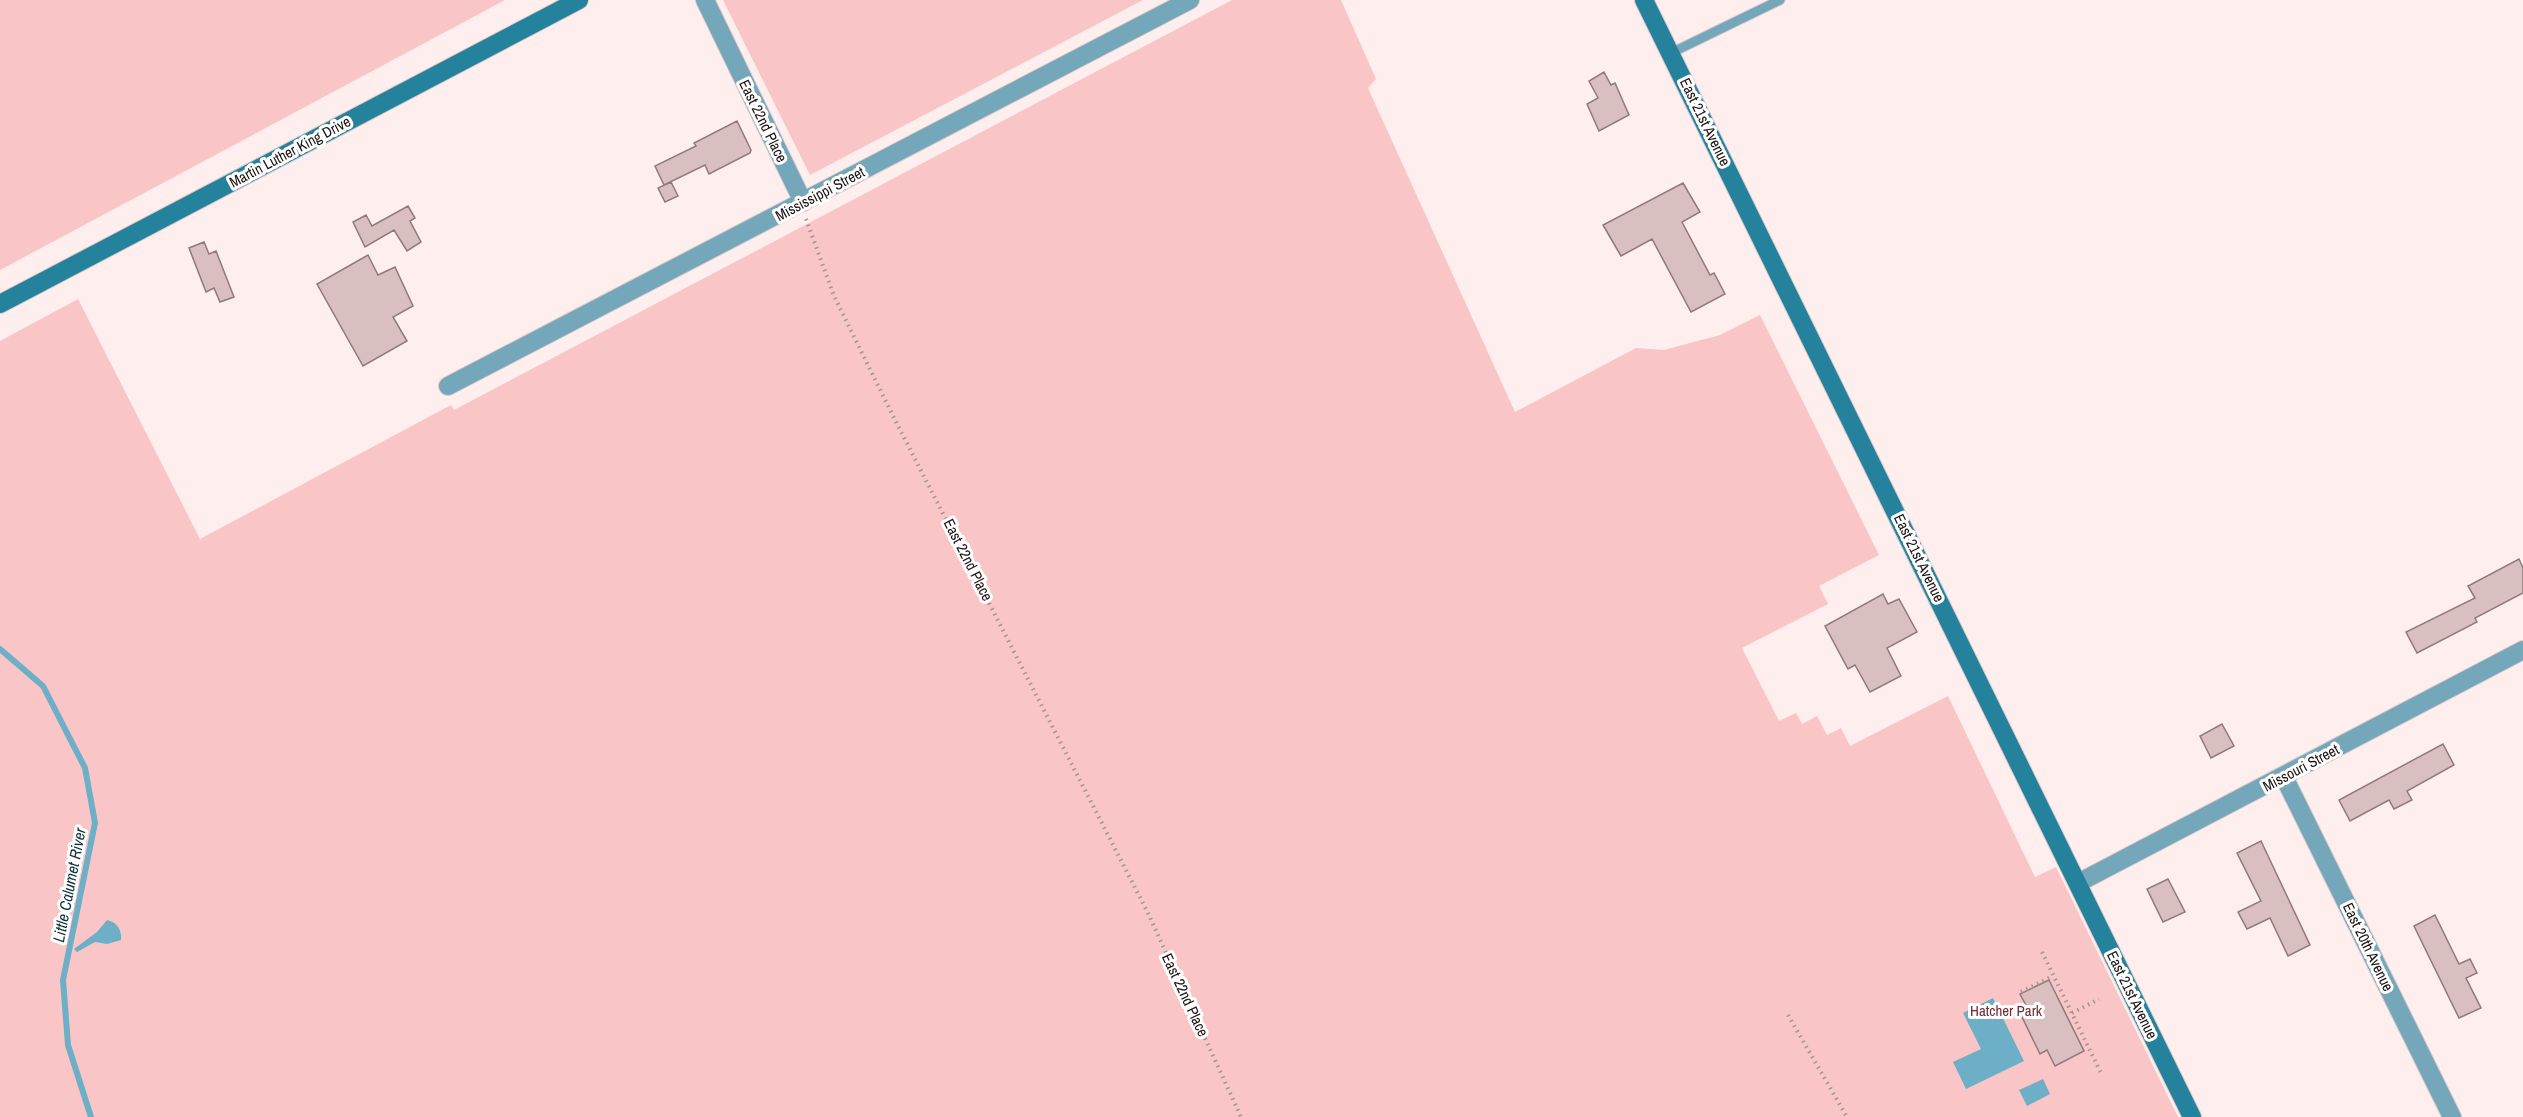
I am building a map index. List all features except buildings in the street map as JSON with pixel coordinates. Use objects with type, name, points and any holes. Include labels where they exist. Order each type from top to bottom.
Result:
[{"type":"street","name":"Martin Luther King Drive","points":[[0,304],[579,0]]},
{"type":"street","name":"East 22nd Place","points":[[705,0],[803,202]]},
{"type":"street","name":"Mississippi Street","points":[[448,386],[1190,0]]},
{"type":"street","name":"East 21st Avenue","points":[[1644,0],[2192,1117]]},
{"type":"street","name":"Missouri Street","points":[[2078,884],[2523,650]]},
{"type":"street","name":"East 20th Avenue","points":[[2284,777],[2452,1117]]},
{"type":"lane","points":[[1671,53],[1780,0]]},
{"type":"path","name":"East 22nd Place","points":[[803,202],[807,223],[834,296],[895,420],[1147,911],[1240,1117]]},
{"type":"path","points":[[2042,952],[2102,1075]]},
{"type":"path","points":[[2021,992],[2053,976]]},
{"type":"path","points":[[2072,1013],[2099,999]]},
{"type":"path","points":[[1788,1015],[1847,1117]]},
{"type":"green space","points":[[0,0],[505,0],[0,270]]},
{"type":"green space","points":[[723,0],[1143,0],[810,175]]},
{"type":"green space","name":"Hatcher Park","points":[[1232,0],[1341,0],[1376,79],[1368,88],[1515,412],[1636,348],[1664,350],[1720,335],[1760,315],[1879,555],[1819,586],[1828,604],[1742,648],[1779,721],[1796,713],[1802,724],[1817,716],[1827,735],[1841,728],[1850,746],[1948,696],[2035,877],[2056,867],[2178,1117],[0,1117],[0,341],[78,299],[200,539],[451,405],[454,410]]},
{"type":"water","points":[[107,920],[118,927],[121,940],[107,944],[95,942],[77,952],[74,949],[97,932]]},
{"type":"water","points":[[1993,998],[2024,1061],[1966,1089],[1953,1062],[1981,1049],[1963,1013]]},
{"type":"water","points":[[2043,1079],[2050,1094],[2027,1106],[2019,1090]]},
{"type":"waterway","name":"Little Calumet River","points":[[0,649],[43,686],[85,768],[95,823],[63,980],[68,1045],[91,1117]]}]
